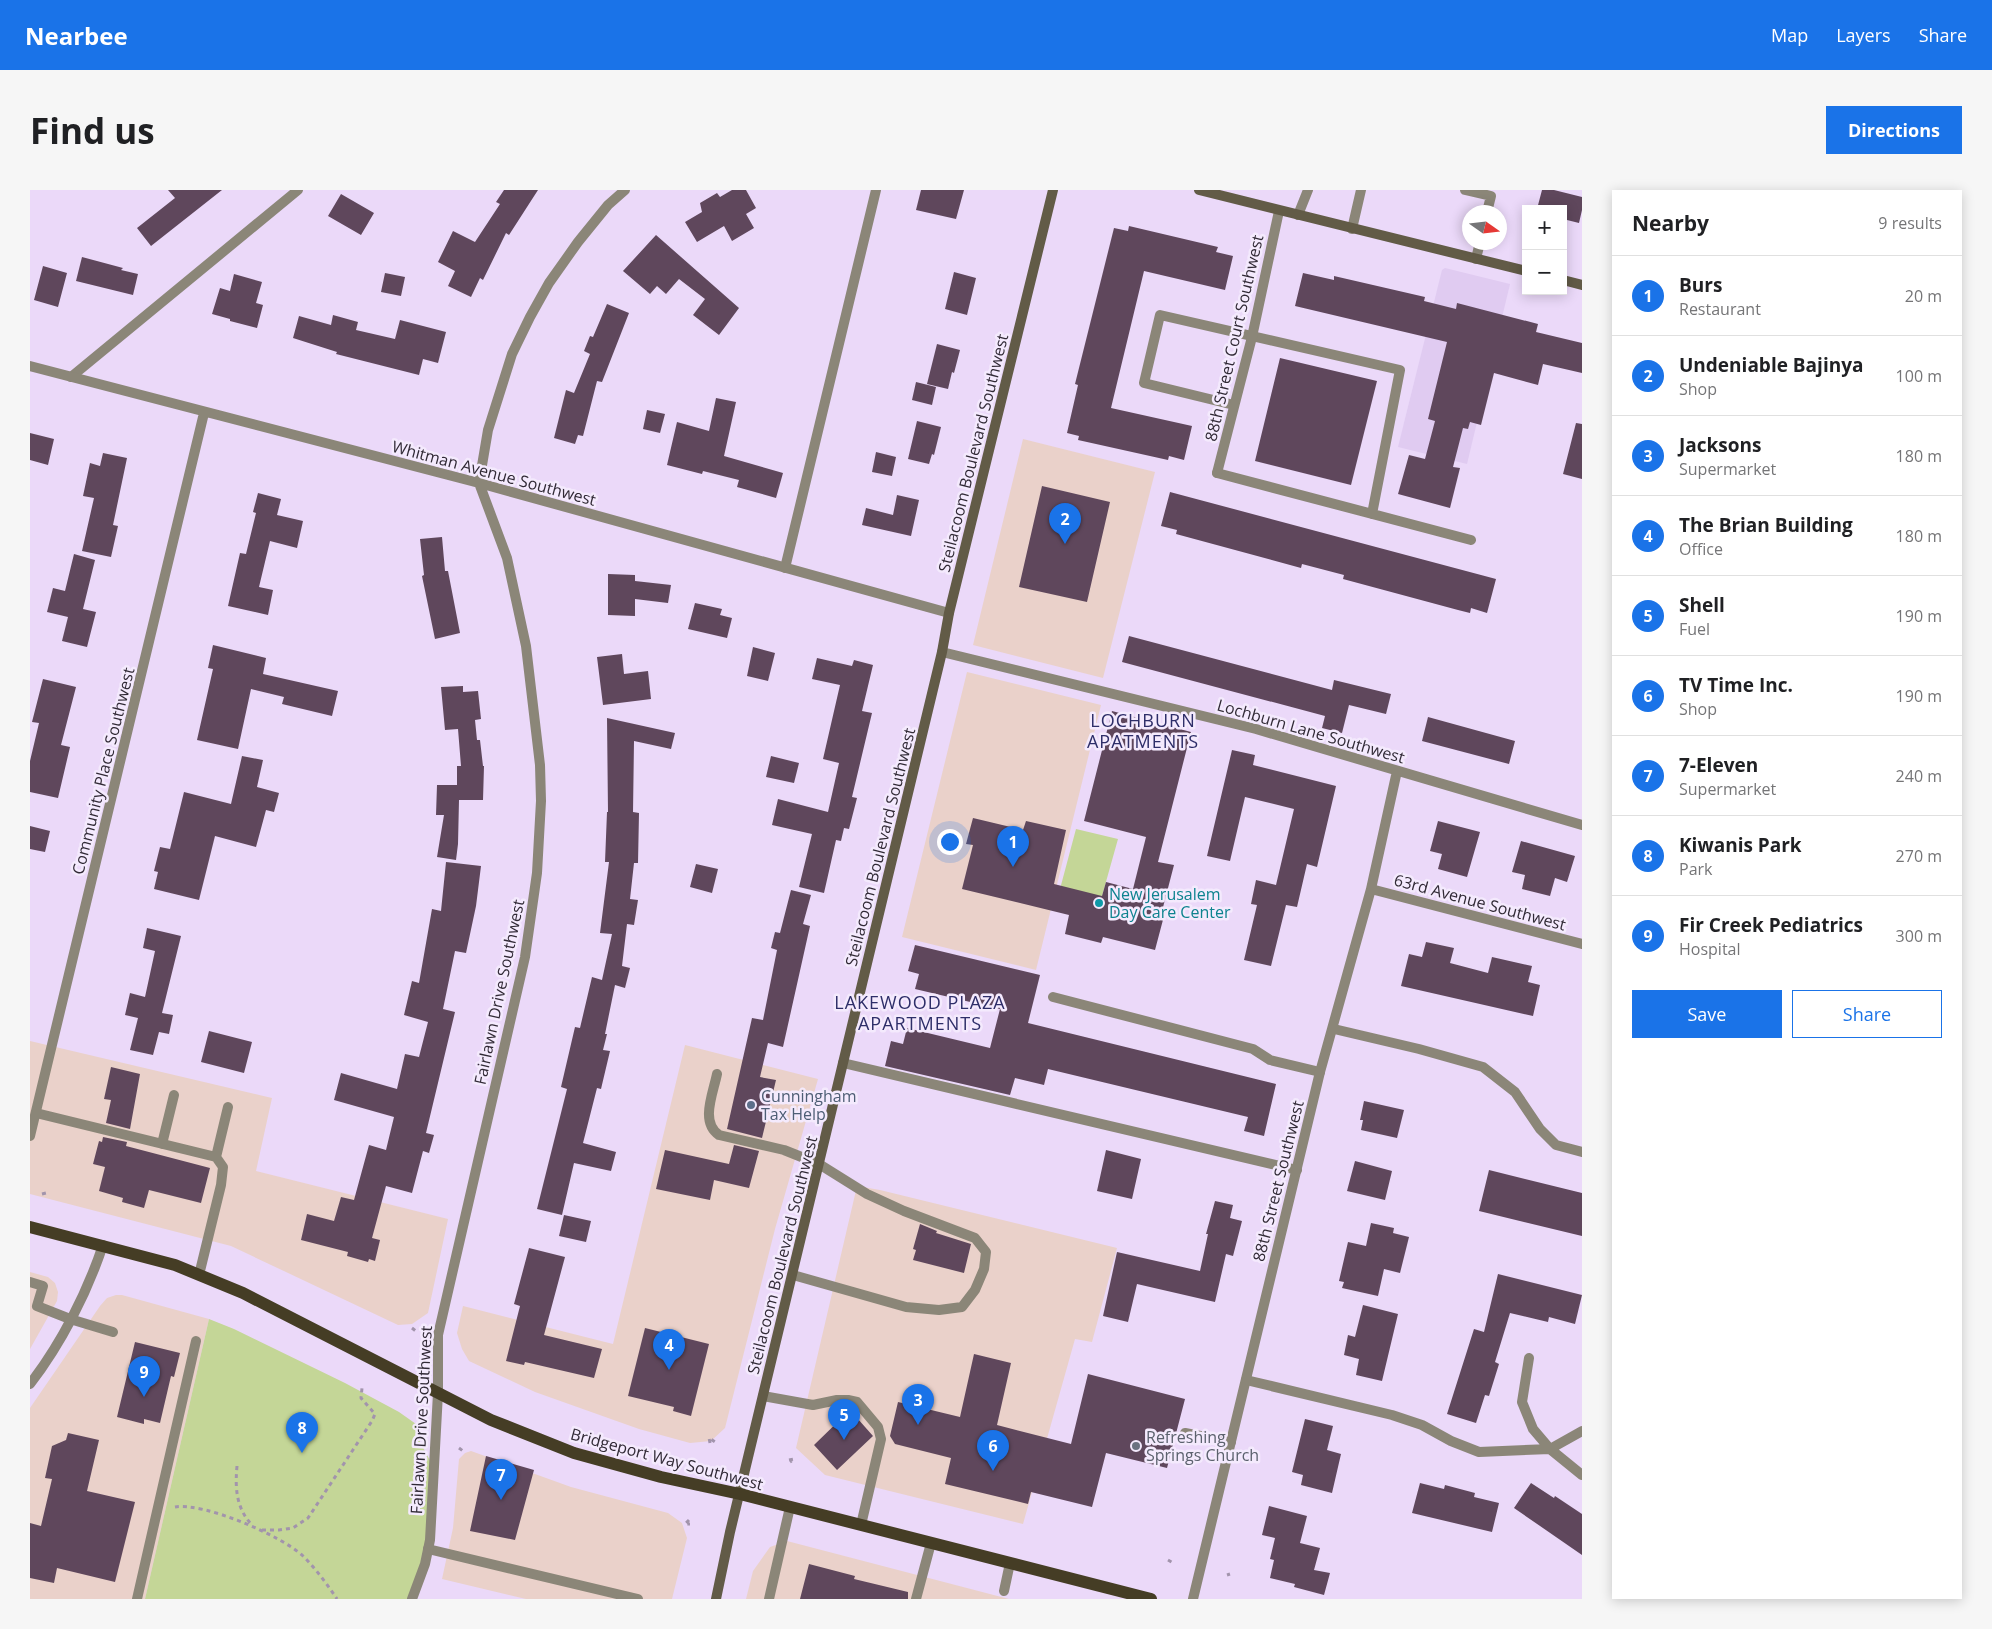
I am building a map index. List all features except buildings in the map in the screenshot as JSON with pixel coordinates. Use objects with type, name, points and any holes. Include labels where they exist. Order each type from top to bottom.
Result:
[{"type":"main road","name":"Steilacoom Boulevard Southwest","points":[[716,1599],[942,652],[949,613],[1053,190]]},
{"type":"main road","points":[[1203,190],[1298,216],[1522,270]]},
{"type":"main road","points":[[1567,281],[1582,285]]},
{"type":"main road","name":"Bridgeport Way Southwest","points":[[30,1227],[174,1265],[200,1275],[242,1293],[491,1420],[574,1452],[661,1477],[740,1494],[1151,1599]]},
{"type":"street","points":[[70,377],[298,190]]},
{"type":"street","points":[[479,483],[488,430],[515,346],[549,282],[608,205],[624,190]]},
{"type":"street","points":[[785,568],[876,190]]},
{"type":"street","points":[[1298,216],[1308,190]]},
{"type":"street","points":[[1352,228],[1362,190]]},
{"type":"street","points":[[1465,190],[1492,196],[1490,205]]},
{"type":"street","name":"88th Street Court Southwest","points":[[1279,211],[1252,337],[1217,473],[1372,514]]},
{"type":"street","points":[[1476,259],[1478,250]]},
{"type":"street","points":[[1234,405],[1144,383],[1160,315],[1400,370],[1372,514],[1471,540]]},
{"type":"street","name":"Whitman Avenue Southwest","points":[[30,366],[204,413],[479,483],[949,613]]},
{"type":"street","name":"Community Place Southwest","points":[[30,1136],[36,1113],[35,1097],[204,413]]},
{"type":"street","name":"Fairlawn Drive Southwest","points":[[412,1599],[425,1564],[428,1549],[438,1393],[438,1335],[526,948],[537,873],[541,801],[540,765],[526,646],[507,558],[479,483]]},
{"type":"street","name":"Lochburn Lane Southwest","points":[[942,652],[1256,729],[1582,825]]},
{"type":"street","name":"88th Street Southwest","points":[[1193,1599],[1320,1072],[1334,1029],[1371,889],[1397,771]]},
{"type":"street","name":"63rd Avenue Southwest","points":[[1371,889],[1582,944]]},
{"type":"street","points":[[1053,997],[1253,1049],[1270,1060],[1320,1072]]},
{"type":"street","points":[[1334,1029],[1419,1048],[1483,1067],[1515,1092],[1540,1129],[1556,1145],[1582,1152]]},
{"type":"street","points":[[843,1063],[1297,1170]]},
{"type":"street","points":[[717,1074],[708,1118],[712,1130],[719,1135],[784,1150],[819,1164],[867,1194],[904,1211],[975,1238],[986,1252],[984,1269],[975,1290],[962,1306],[939,1310],[906,1307],[793,1275]]},
{"type":"street","points":[[162,1144],[174,1095]]},
{"type":"street","points":[[216,1157],[228,1108]]},
{"type":"street","points":[[36,1113],[216,1157],[223,1167],[221,1185],[200,1275]]},
{"type":"street","points":[[30,1384],[46,1364],[92,1278],[103,1245]]},
{"type":"street","points":[[30,1282],[43,1286],[37,1306],[70,1319],[113,1332]]},
{"type":"street","points":[[137,1599],[196,1341]]},
{"type":"street","points":[[1529,1358],[1522,1402],[1533,1429],[1550,1449],[1582,1474]]},
{"type":"street","points":[[1246,1380],[1392,1415],[1422,1425],[1451,1441],[1479,1452],[1550,1449],[1582,1431]]},
{"type":"street","points":[[763,1396],[813,1405],[848,1400],[856,1402],[878,1427],[881,1439],[861,1525]]},
{"type":"street","points":[[1185,1433],[1231,1442]]},
{"type":"street","points":[[769,1599],[790,1507]]},
{"type":"street","points":[[916,1599],[931,1543]]},
{"type":"street","points":[[428,1549],[638,1599]]},
{"type":"street","points":[[1004,1590],[1010,1563]]},
{"type":"path","points":[[412,1328],[417,1332]]},
{"type":"path","points":[[237,1466],[235,1488],[245,1518],[254,1528],[265,1531],[293,1528],[308,1518],[372,1421],[375,1414],[361,1398],[362,1388]]},
{"type":"path","points":[[710,1443],[710,1438],[715,1442]]},
{"type":"path","points":[[459,1448],[463,1451]]},
{"type":"path","points":[[171,1509],[175,1506],[199,1508],[254,1528],[302,1555],[327,1584],[337,1599]]},
{"type":"path","points":[[1168,1560],[1173,1563]]},
{"type":"shaded area","points":[[1445,268],[1510,284],[1467,464],[1398,447],[1442,270]]},
{"type":"shaded area","points":[[1023,439],[1155,472],[1103,678],[973,645]]},
{"type":"shaded area","points":[[967,672],[1101,705],[1036,970],[902,937]]},
{"type":"shaded area","points":[[30,1041],[272,1098],[256,1171],[448,1219],[428,1313],[412,1324],[398,1325],[231,1246],[30,1194]]},
{"type":"shaded area","points":[[685,1045],[818,1079],[775,1229],[725,1428],[711,1441],[690,1443],[639,1429],[535,1392],[469,1361],[462,1349],[457,1333],[463,1306],[613,1344]]},
{"type":"shaded area","points":[[857,1186],[1117,1248],[1092,1342],[1075,1339],[1023,1524],[825,1475],[796,1448]]},
{"type":"shaded area","points":[[30,1272],[48,1277],[55,1283],[58,1292],[57,1301],[30,1349]]},
{"type":"shaded area","points":[[116,1295],[209,1319],[145,1599],[30,1599],[30,1408],[100,1306],[107,1298]]},
{"type":"shaded area","points":[[471,1451],[571,1487],[668,1513],[682,1523],[687,1538],[672,1599],[526,1599],[442,1579],[453,1528],[459,1459],[465,1453]]},
{"type":"shaded area","points":[[787,1541],[1009,1599],[746,1599],[753,1571],[770,1547]]},
{"type":"green space","points":[[1076,829],[1118,839],[1102,896],[1056,904]]},
{"type":"green space","points":[[209,1319],[234,1329],[345,1383],[399,1412],[416,1424],[420,1432],[419,1440],[433,1466],[430,1540],[412,1599],[145,1599]]},
{"type":"place","name":"Undeniable Bajinya","points":[[1065,544]]},
{"type":"place","name":"Burs","points":[[1013,867]]},
{"type":"place","name":"New Jerusalem Day Care Center","points":[[1099,903]]},
{"type":"place","name":"Cunningham Tax Help","points":[[751,1105]]},
{"type":"place","name":"The Brian Building","points":[[669,1370]]},
{"type":"place","name":"Fir Creek Pediatrics","points":[[144,1397]]},
{"type":"place","name":"Jacksons","points":[[918,1425]]},
{"type":"place","name":"Shell","points":[[844,1440]]},
{"type":"place","name":"Refreshing Springs Church","points":[[1136,1446]]},
{"type":"place","name":"Kiwanis Park","points":[[302,1453]]},
{"type":"place","name":"TV Time Inc.","points":[[993,1471]]},
{"type":"place","name":"7-Eleven","points":[[501,1500]]},
{"type":"district","name":"LOCHBURN APATMENTS","points":[[1143,730]]},
{"type":"district","name":"LAKEWOOD PLAZA APARTMENTS","points":[[920,1012]]}]
